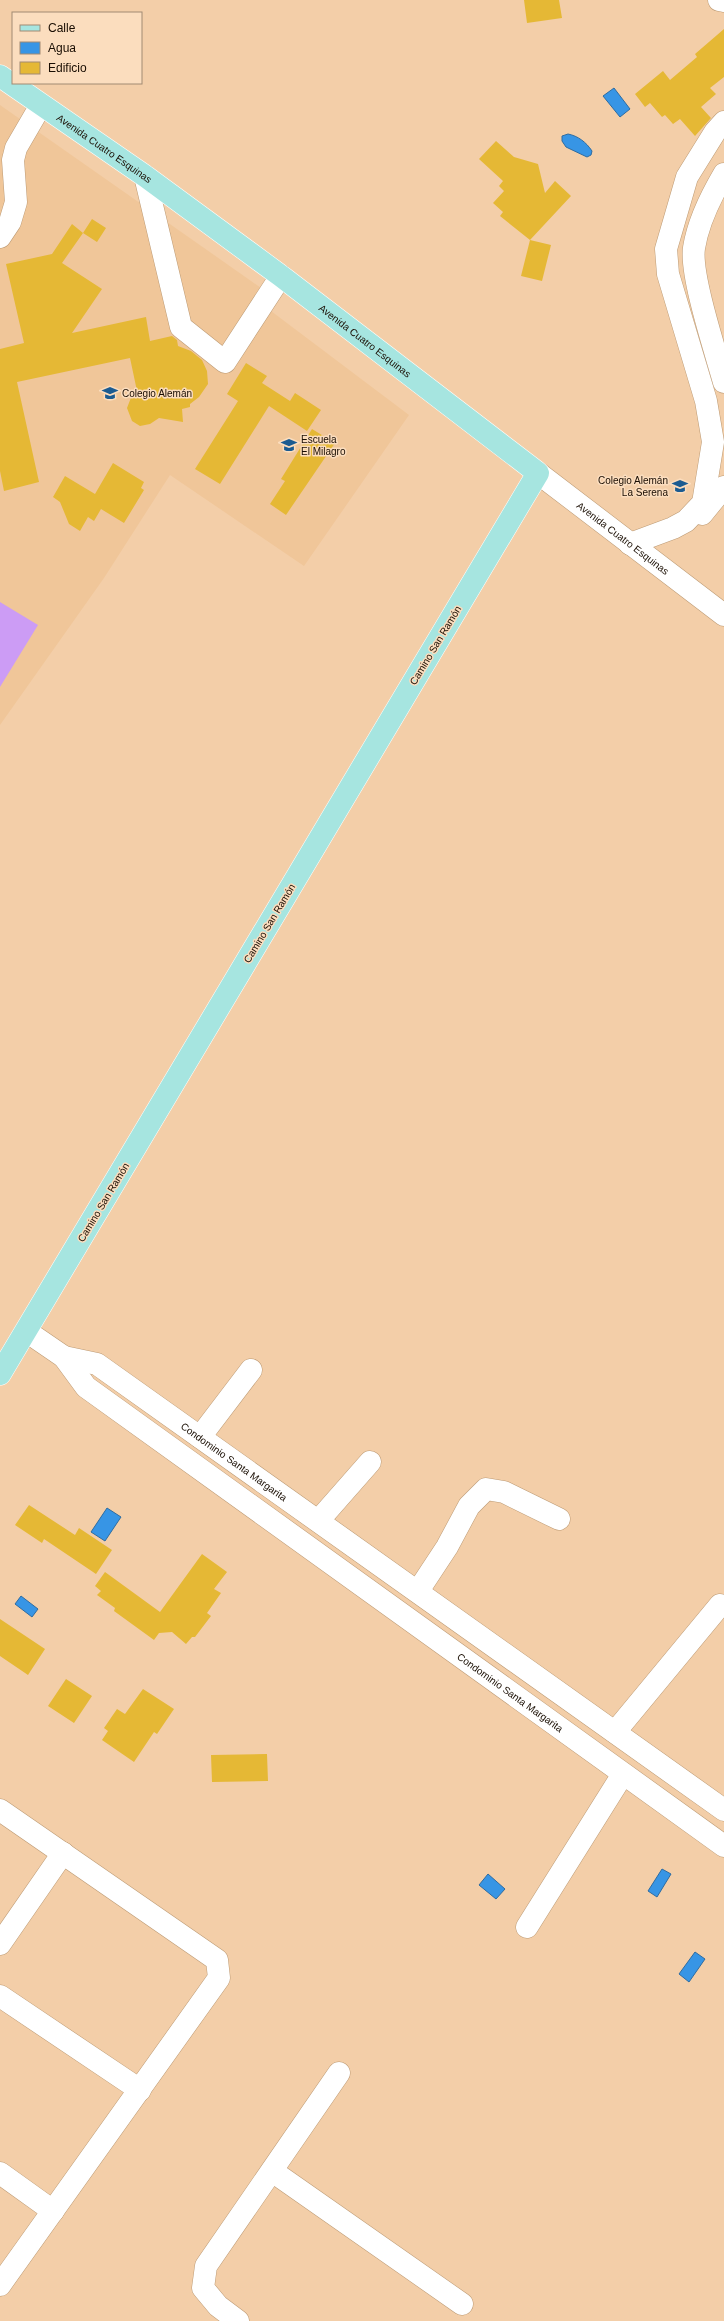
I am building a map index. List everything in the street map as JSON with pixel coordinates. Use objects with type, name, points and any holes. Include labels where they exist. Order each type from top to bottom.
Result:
[{"type":"main road","name":"Avenida Cuatro Esquinas","points":[[0,76],[145,176],[281,276],[538,473]]},
{"type":"main road","name":"Camino San Ramón","points":[[0,1374],[538,473]]},
{"type":"street","points":[[719,0],[724,1]]},
{"type":"street","points":[[0,76],[0,88]]},
{"type":"street","points":[[0,238],[10,222],[16,202],[13,160],[16,148],[41,105]]},
{"type":"street","points":[[633,546],[686,521],[703,503],[713,442],[706,401],[668,274],[666,249],[688,177],[715,132],[724,122]]},
{"type":"street","points":[[724,174],[704,213],[694,249],[698,280],[718,334],[724,382]]},
{"type":"street","points":[[145,176],[181,327],[225,362],[281,276]]},
{"type":"street","name":"Avenida Cuatro Esquinas","points":[[538,473],[724,615]]},
{"type":"street","points":[[633,546],[676,533],[694,523],[724,487]]},
{"type":"street","name":"Condominio Santa Margarita","points":[[26,1331],[64,1357],[86,1387],[724,1846]]},
{"type":"street","name":"Condominio Santa Margarita","points":[[64,1357],[97,1364],[319,1520],[724,1810]]},
{"type":"street","points":[[200,1436],[251,1370]]},
{"type":"street","points":[[319,1520],[370,1462]]},
{"type":"street","points":[[418,1591],[447,1547],[469,1506],[486,1489],[504,1492],[559,1519]]},
{"type":"street","points":[[381,1600],[399,1577]]},
{"type":"street","points":[[615,1732],[720,1605]]},
{"type":"street","points":[[527,1927],[631,1780],[656,1762]]},
{"type":"street","points":[[0,1810],[217,1960],[219,1978],[0,2286]]},
{"type":"street","points":[[0,1944],[63,1853]]},
{"type":"street","points":[[0,1996],[140,2090]]},
{"type":"street","points":[[238,2321],[218,2306],[203,2288],[206,2266],[339,2073]]},
{"type":"street","points":[[272,2172],[462,2304]]},
{"type":"street","points":[[0,2173],[53,2211]]},
{"type":"shaded area","name":"Colegio Alemán","points":[[0,105],[274,297],[271,311],[409,415],[304,566],[170,475],[104,578],[0,725]]},
{"type":"shaded area","points":[[0,602],[38,625],[0,687]]},
{"type":"water","points":[[614,88],[630,109],[620,117],[603,96]]},
{"type":"water","points":[[568,134],[575,136],[584,142],[592,151],[591,155],[587,157],[566,147],[562,141],[562,136]]},
{"type":"water","points":[[107,1508],[121,1517],[105,1541],[91,1532]]},
{"type":"water","points":[[21,1596],[38,1609],[32,1617],[15,1604]]},
{"type":"water","points":[[662,1869],[671,1874],[657,1897],[648,1891]]},
{"type":"water","points":[[488,1874],[505,1889],[496,1899],[479,1885]]},
{"type":"water","points":[[695,1952],[705,1959],[689,1982],[679,1974]]},
{"type":"building","points":[[524,0],[559,0],[562,18],[527,23]]},
{"type":"building","points":[[724,29],[724,77],[710,88],[716,94],[701,107],[711,118],[695,136],[680,119],[673,124],[665,115],[662,117],[650,103],[645,107],[635,94],[663,71],[670,80],[697,57],[695,54]]},
{"type":"building","points":[[496,141],[514,157],[538,164],[545,193],[555,181],[571,196],[530,240],[500,216],[503,212],[493,203],[504,191],[499,186],[503,181],[479,159]]},
{"type":"building","points":[[92,219],[106,228],[97,242],[83,233]]},
{"type":"building","points":[[72,224],[83,233],[62,263],[102,289],[72,333],[146,317],[150,341],[172,336],[177,340],[178,346],[191,351],[202,360],[207,371],[208,384],[199,397],[190,404],[190,407],[182,409],[183,422],[159,418],[150,424],[140,426],[132,421],[127,408],[132,395],[137,391],[130,358],[17,382],[39,482],[4,491],[0,471],[0,349],[24,343],[6,264],[52,254]]},
{"type":"building","points":[[530,240],[551,245],[542,281],[521,276]]},
{"type":"building","points":[[246,363],[267,376],[262,383],[290,401],[295,393],[321,410],[307,431],[269,406],[220,484],[195,469],[238,401],[227,394]]},
{"type":"building","points":[[312,429],[335,443],[286,515],[270,504],[285,481],[281,479]]},
{"type":"building","points":[[113,463],[144,482],[141,488],[144,490],[124,523],[101,509],[94,521],[88,517],[80,531],[69,524],[60,502],[53,497],[65,476],[95,494]]},
{"type":"building","points":[[29,1505],[75,1535],[79,1528],[112,1550],[96,1574],[44,1539],[42,1543],[15,1525]]},
{"type":"building","points":[[202,1554],[227,1572],[214,1589],[221,1593],[207,1613],[211,1616],[195,1637],[192,1637],[186,1644],[172,1632],[159,1633],[154,1640],[114,1611],[115,1608],[97,1595],[101,1591],[95,1586],[105,1572],[160,1612]]},
{"type":"building","points":[[0,1619],[45,1649],[28,1675],[0,1656]]},
{"type":"building","points":[[66,1679],[92,1696],[74,1723],[48,1706]]},
{"type":"building","points":[[143,1689],[174,1709],[157,1734],[154,1732],[134,1762],[102,1740],[108,1731],[104,1728],[117,1709],[125,1714]]},
{"type":"building","points":[[267,1754],[268,1781],[212,1782],[211,1755]]},
{"type":"place","name":"Colegio Alemán","points":[[110,393]]},
{"type":"place","name":"Escuela El Milagro","points":[[289,445]]},
{"type":"place","name":"Colegio Alemán La Serena","points":[[680,486]]}]
